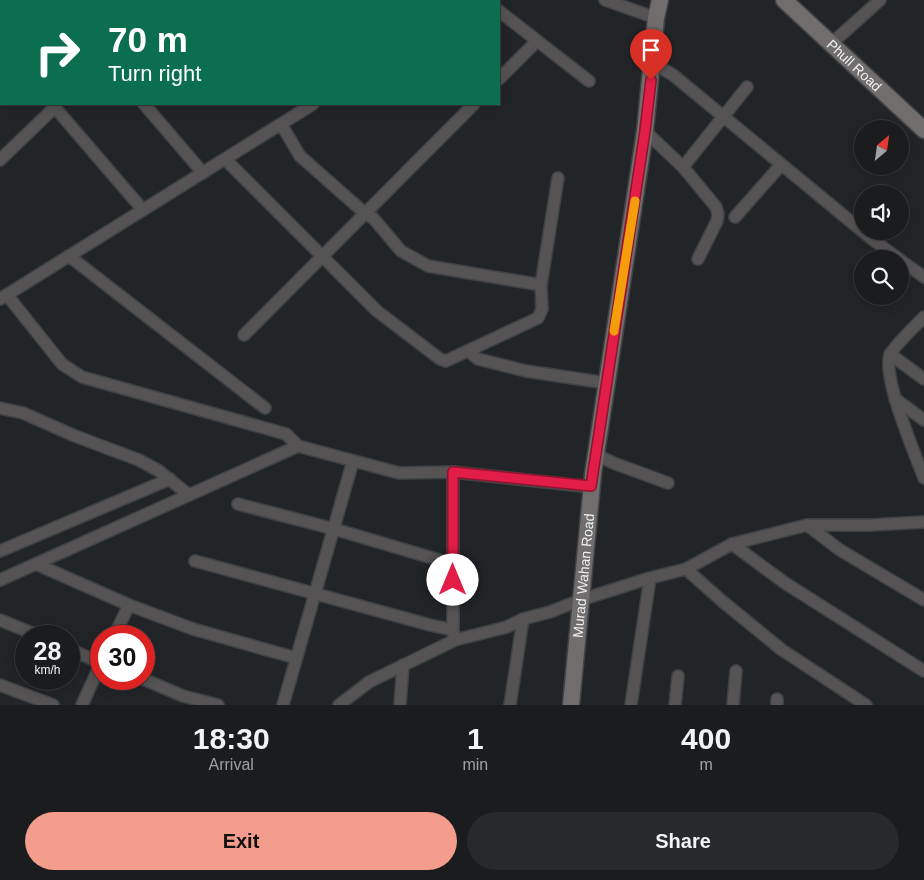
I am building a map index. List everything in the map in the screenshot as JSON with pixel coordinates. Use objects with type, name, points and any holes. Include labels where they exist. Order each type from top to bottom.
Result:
[{"type":"street","points":[[605,0],[656,18]]},
{"type":"street","name":"Murad Wahan Road","points":[[571,705],[591,486],[645,131],[656,18],[660,0]]},
{"type":"street","name":"Phull Road","points":[[784,0],[924,130]]},
{"type":"street","points":[[831,44],[880,0]]},
{"type":"street","points":[[500,12],[589,82]]},
{"type":"street","points":[[500,78],[537,41]]},
{"type":"street","points":[[653,63],[673,75],[887,250]]},
{"type":"street","points":[[684,168],[747,86]]},
{"type":"street","points":[[0,160],[54,105],[143,210]]},
{"type":"street","points":[[145,105],[203,173]]},
{"type":"street","points":[[311,105],[3,297],[62,364],[82,377],[286,434],[298,446],[399,473],[453,472],[591,486]]},
{"type":"street","points":[[244,335],[473,105]]},
{"type":"street","points":[[281,124],[300,156],[374,219],[401,251],[428,266],[541,285]]},
{"type":"street","points":[[645,131],[684,168],[716,208],[718,214],[717,221],[698,260]]},
{"type":"street","points":[[225,159],[377,311],[440,359],[446,361],[538,318],[542,309],[541,285],[558,178]]},
{"type":"street","points":[[735,217],[781,165]]},
{"type":"street","points":[[69,256],[265,408]]},
{"type":"street","points":[[909,267],[924,278]]},
{"type":"street","points":[[924,317],[920,329],[890,354],[889,366],[895,398],[924,478]]},
{"type":"street","points":[[468,351],[478,359],[526,371],[606,383]]},
{"type":"street","points":[[890,354],[924,379]]},
{"type":"street","points":[[895,398],[924,420]]},
{"type":"street","points":[[0,408],[23,413],[75,436],[132,457],[159,471],[189,495]]},
{"type":"street","points":[[0,580],[298,446]]},
{"type":"street","points":[[596,455],[668,483]]},
{"type":"street","points":[[283,705],[353,461]]},
{"type":"street","points":[[453,472],[454,635]]},
{"type":"street","points":[[0,551],[170,479]]},
{"type":"street","points":[[238,504],[334,529],[453,564]]},
{"type":"street","points":[[341,705],[369,682],[403,665],[454,635],[507,626],[522,619],[550,612],[580,600],[686,569],[732,544],[807,525],[871,525],[924,522]]},
{"type":"street","points":[[807,525],[840,550],[924,600]]},
{"type":"street","points":[[732,544],[786,583],[924,671]]},
{"type":"street","points":[[196,561],[454,635]]},
{"type":"street","points":[[36,564],[129,605],[193,629],[296,658]]},
{"type":"street","points":[[686,569],[782,650],[866,705]]},
{"type":"street","points":[[631,705],[650,578]]},
{"type":"street","points":[[119,625],[129,605]]},
{"type":"street","points":[[510,705],[522,619]]},
{"type":"street","points":[[0,620],[15,626]]},
{"type":"street","points":[[400,705],[403,665]]},
{"type":"street","points":[[732,705],[736,671]]},
{"type":"street","points":[[675,705],[678,676]]},
{"type":"street","points":[[0,685],[53,705]]},
{"type":"street","points":[[155,685],[191,702],[218,705]]},
{"type":"street","points":[[82,705],[90,687]]},
{"type":"slow traffic","points":[[614,331],[635,201]]},
{"type":"route","points":[[453,580],[453,472],[591,486],[645,131],[651,80]]}]
